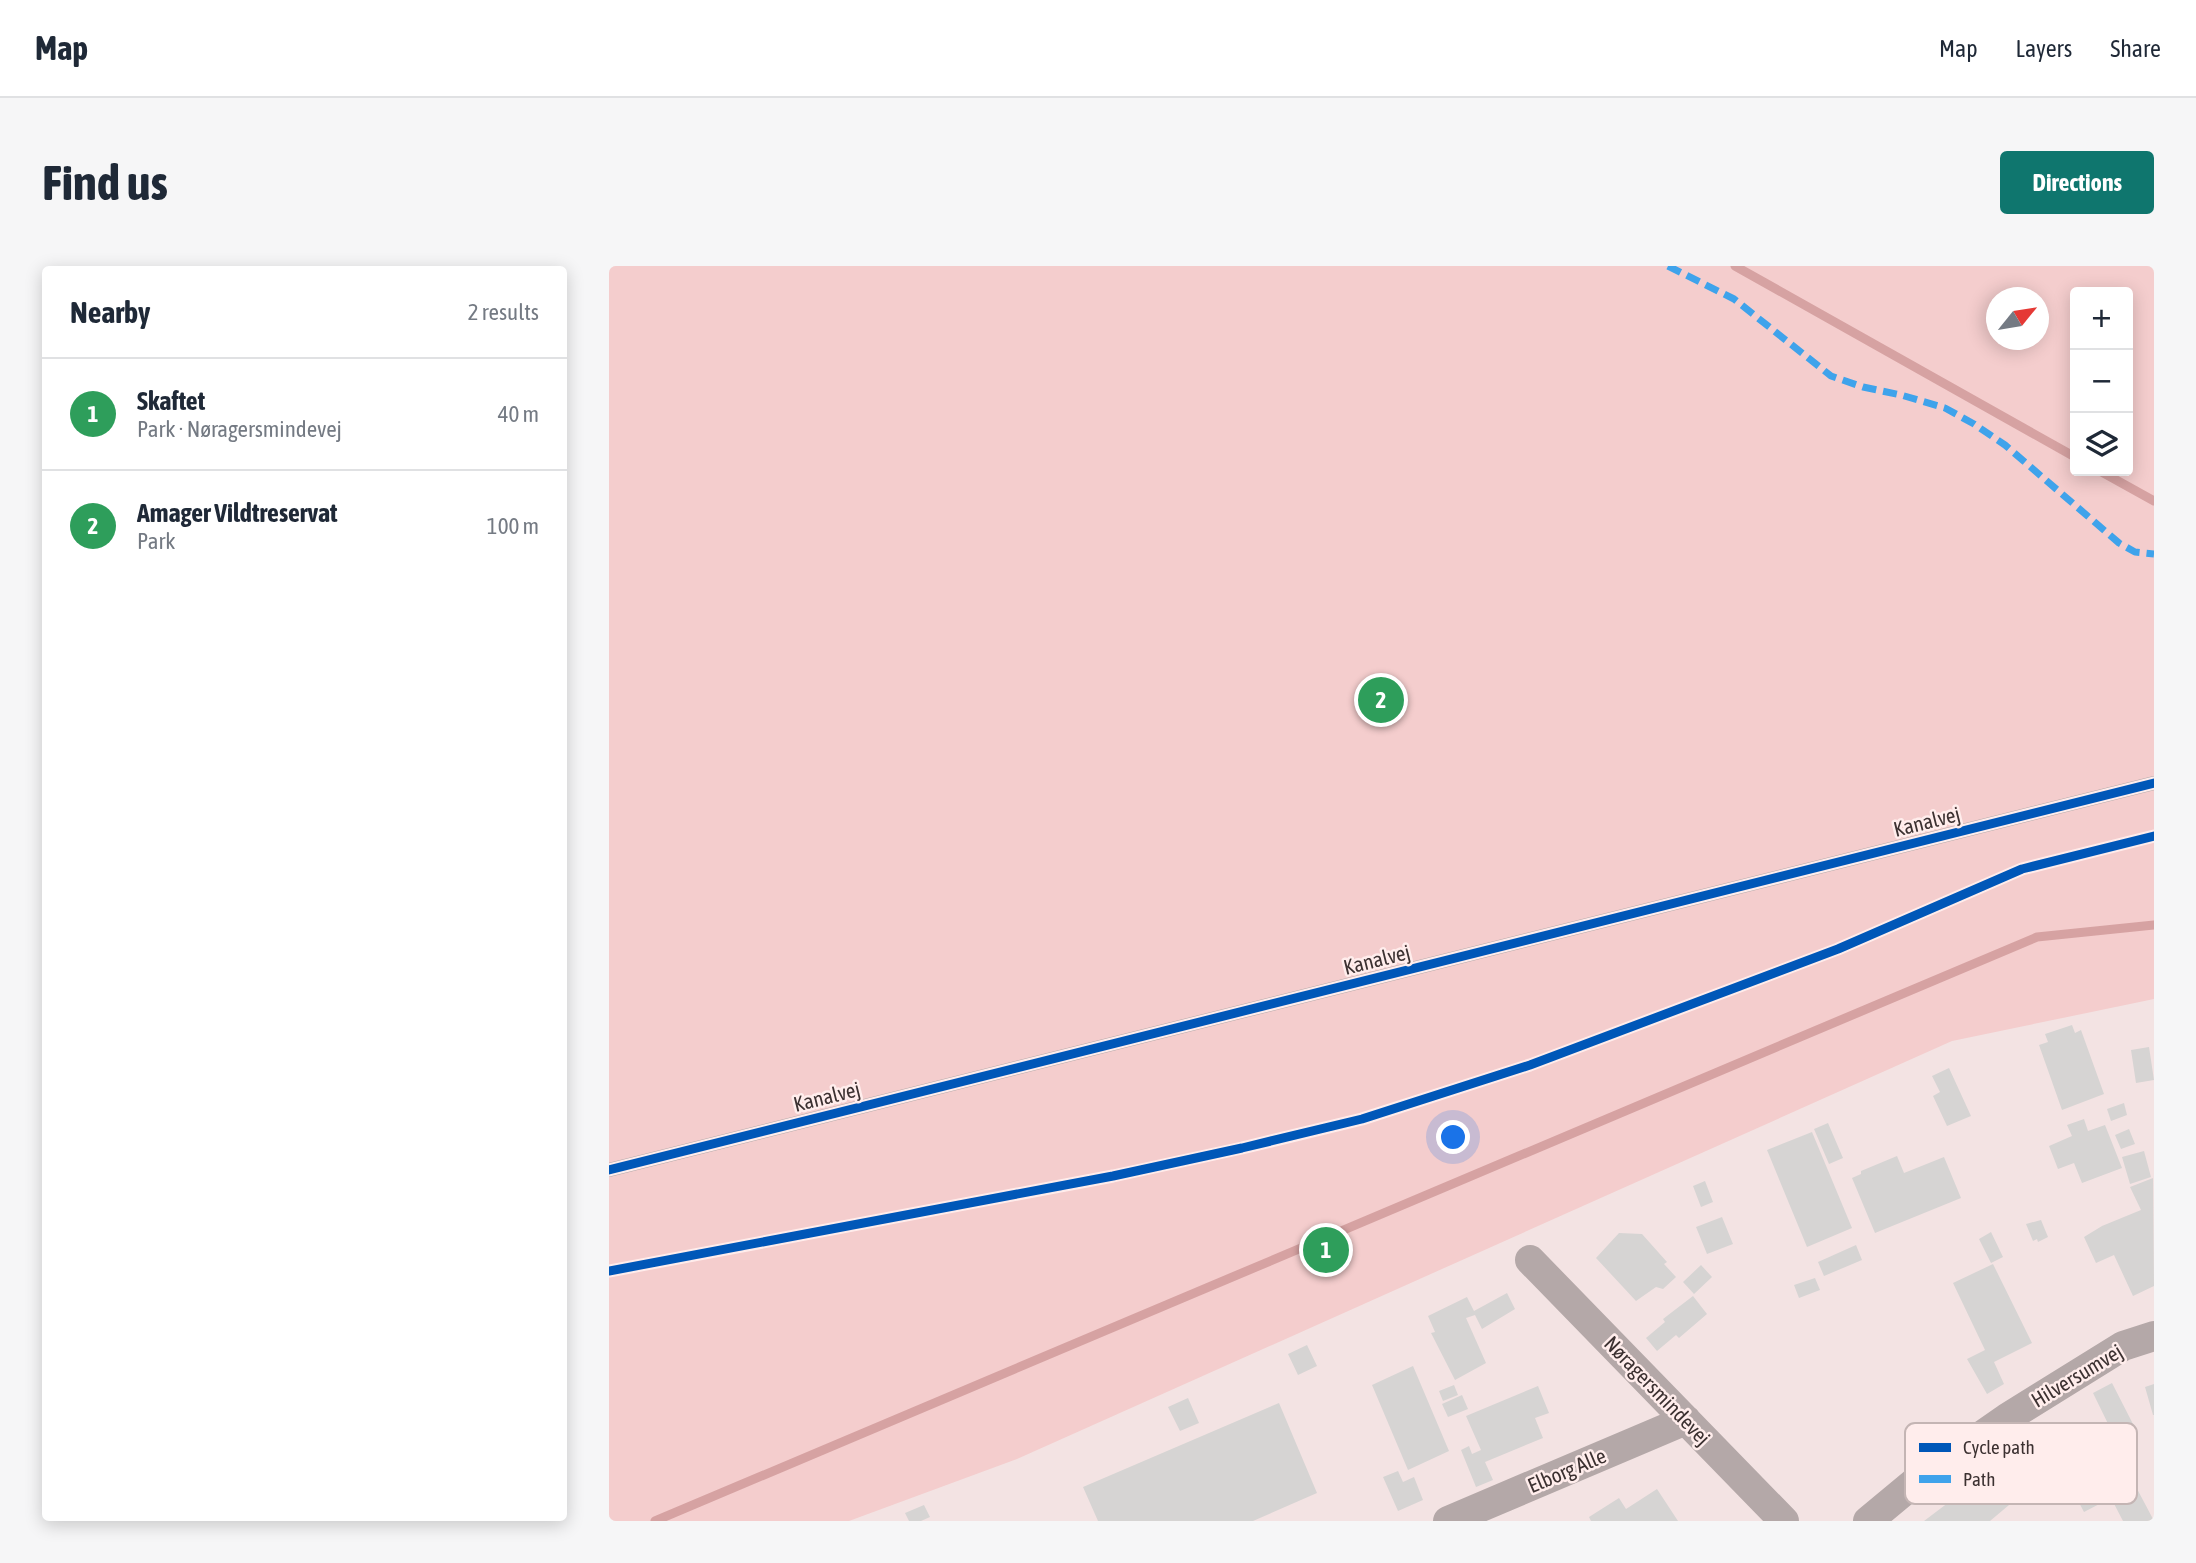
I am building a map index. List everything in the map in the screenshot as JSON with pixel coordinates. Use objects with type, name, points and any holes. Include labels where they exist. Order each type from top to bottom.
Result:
[{"type":"street","name":"Nøragersmindevej","points":[[1530,1260],[1784,1521]]},
{"type":"street","name":"Hilversumvej","points":[[2000,1423],[2123,1346],[2154,1336]]},
{"type":"street","name":"Elborg Alle","points":[[1448,1521],[1686,1420]]},
{"type":"street","name":"Hilversumvej","points":[[1868,1521],[1905,1490]]},
{"type":"lane","name":"Kanalvej","points":[[609,1170],[2154,783]]},
{"type":"shaded area","points":[[609,266],[2154,266],[2154,999],[1952,1041],[1017,1459],[849,1521],[609,1521]]},
{"type":"building","points":[[2072,1025],[2075,1033],[2081,1030],[2104,1094],[2062,1110],[2039,1045],[2048,1042],[2045,1034]]},
{"type":"building","points":[[2149,1047],[2154,1080],[2136,1083],[2131,1050]]},
{"type":"building","points":[[1949,1068],[1971,1116],[1947,1126],[1933,1096],[1940,1092],[1932,1076]]},
{"type":"building","points":[[2124,1103],[2127,1115],[2111,1121],[2107,1109]]},
{"type":"building","points":[[2084,1119],[2088,1131],[2105,1125],[2122,1168],[2082,1183],[2074,1163],[2058,1169],[2049,1146],[2072,1136],[2067,1125]]},
{"type":"building","points":[[1828,1123],[1843,1158],[1829,1164],[1814,1129]]},
{"type":"building","points":[[2129,1129],[2135,1144],[2121,1149],[2115,1135]]},
{"type":"building","points":[[1812,1132],[1852,1228],[1807,1247],[1767,1150]]},
{"type":"building","points":[[2144,1151],[2151,1177],[2130,1184],[2122,1157]]},
{"type":"building","points":[[1897,1156],[1904,1173],[1944,1157],[1961,1198],[1875,1233],[1852,1178],[1861,1174],[1861,1171]]},
{"type":"building","points":[[2153,1178],[2154,1286],[2133,1296],[2114,1255],[2096,1263],[2084,1237],[2102,1226],[2141,1210],[2130,1187]]},
{"type":"building","points":[[1705,1181],[1713,1202],[1701,1207],[1693,1186]]},
{"type":"building","points":[[1722,1217],[1733,1244],[1707,1254],[1696,1227]]},
{"type":"building","points":[[2041,1220],[2048,1237],[2038,1242],[2037,1239],[2033,1241],[2026,1224]]},
{"type":"building","points":[[1991,1232],[2003,1257],[1991,1263],[1979,1239]]},
{"type":"building","points":[[1619,1233],[1642,1234],[1667,1262],[1664,1264],[1676,1277],[1663,1289],[1656,1287],[1636,1301],[1596,1258]]},
{"type":"building","points":[[1856,1245],[1862,1260],[1824,1276],[1818,1262]]},
{"type":"building","points":[[1993,1264],[2032,1343],[1994,1362],[2004,1384],[1987,1394],[1967,1359],[1985,1350],[1953,1283]]},
{"type":"building","points":[[1701,1265],[1712,1277],[1694,1294],[1683,1282]]},
{"type":"building","points":[[1815,1278],[1820,1290],[1799,1298],[1794,1285]]},
{"type":"building","points":[[1507,1293],[1515,1309],[1482,1329],[1475,1315],[1466,1318],[1486,1363],[1455,1380],[1431,1333],[1435,1332],[1428,1316],[1467,1297],[1474,1311]]},
{"type":"building","points":[[1693,1296],[1707,1314],[1679,1338],[1676,1335],[1657,1351],[1646,1338],[1665,1322],[1663,1319]]},
{"type":"building","points":[[1307,1345],[1317,1366],[1298,1375],[1288,1354]]},
{"type":"building","points":[[1413,1366],[1449,1451],[1408,1470],[1372,1385]]},
{"type":"building","points":[[2112,1383],[2132,1423],[2108,1423],[2093,1393]]},
{"type":"building","points":[[2154,1384],[2154,1415],[2153,1415],[2145,1387]]},
{"type":"building","points":[[1454,1385],[1458,1395],[1443,1401],[1439,1391]]},
{"type":"building","points":[[1538,1386],[1549,1413],[1535,1418],[1543,1438],[1485,1462],[1493,1480],[1476,1487],[1461,1450],[1469,1446],[1472,1454],[1481,1450],[1466,1416]]},
{"type":"building","points":[[1462,1395],[1468,1409],[1448,1417],[1442,1404]]},
{"type":"building","points":[[1188,1398],[1199,1423],[1180,1431],[1168,1407]]},
{"type":"building","points":[[1279,1403],[1317,1493],[1253,1521],[1098,1521],[1083,1487]]},
{"type":"building","points":[[1398,1471],[1403,1482],[1414,1477],[1423,1500],[1398,1511],[1383,1477]]},
{"type":"building","points":[[1657,1489],[1678,1521],[1591,1521],[1589,1517],[1619,1498],[1626,1509]]},
{"type":"building","points":[[2137,1489],[2153,1519],[2123,1521],[2114,1504],[2137,1504]]},
{"type":"building","points":[[1946,1504],[2010,1504],[1990,1521],[1924,1521]]},
{"type":"building","points":[[2080,1504],[2099,1504],[2084,1512]]},
{"type":"building","points":[[924,1505],[930,1517],[921,1521],[909,1521],[905,1513]]},
{"type":"waterway","points":[[1735,266],[2070,454]]},
{"type":"waterway","points":[[2109,476],[2154,501]]},
{"type":"waterway","points":[[655,1521],[2037,937],[2154,925]]},
{"type":"marked path","points":[[1668,266],[1734,299],[1831,376],[1945,408],[1974,424],[2005,445],[2119,543],[2135,552],[2154,554]]},
{"type":"cycle path","points":[[609,1170],[2154,783]]},
{"type":"cycle path","points":[[609,1271],[1113,1176],[1362,1119],[1530,1065],[1838,949],[2022,869],[2154,836]]},
{"type":"place","name":"Amager Vildtreservat","points":[[1381,700]]},
{"type":"place","name":"Skaftet","points":[[1326,1250]]}]
